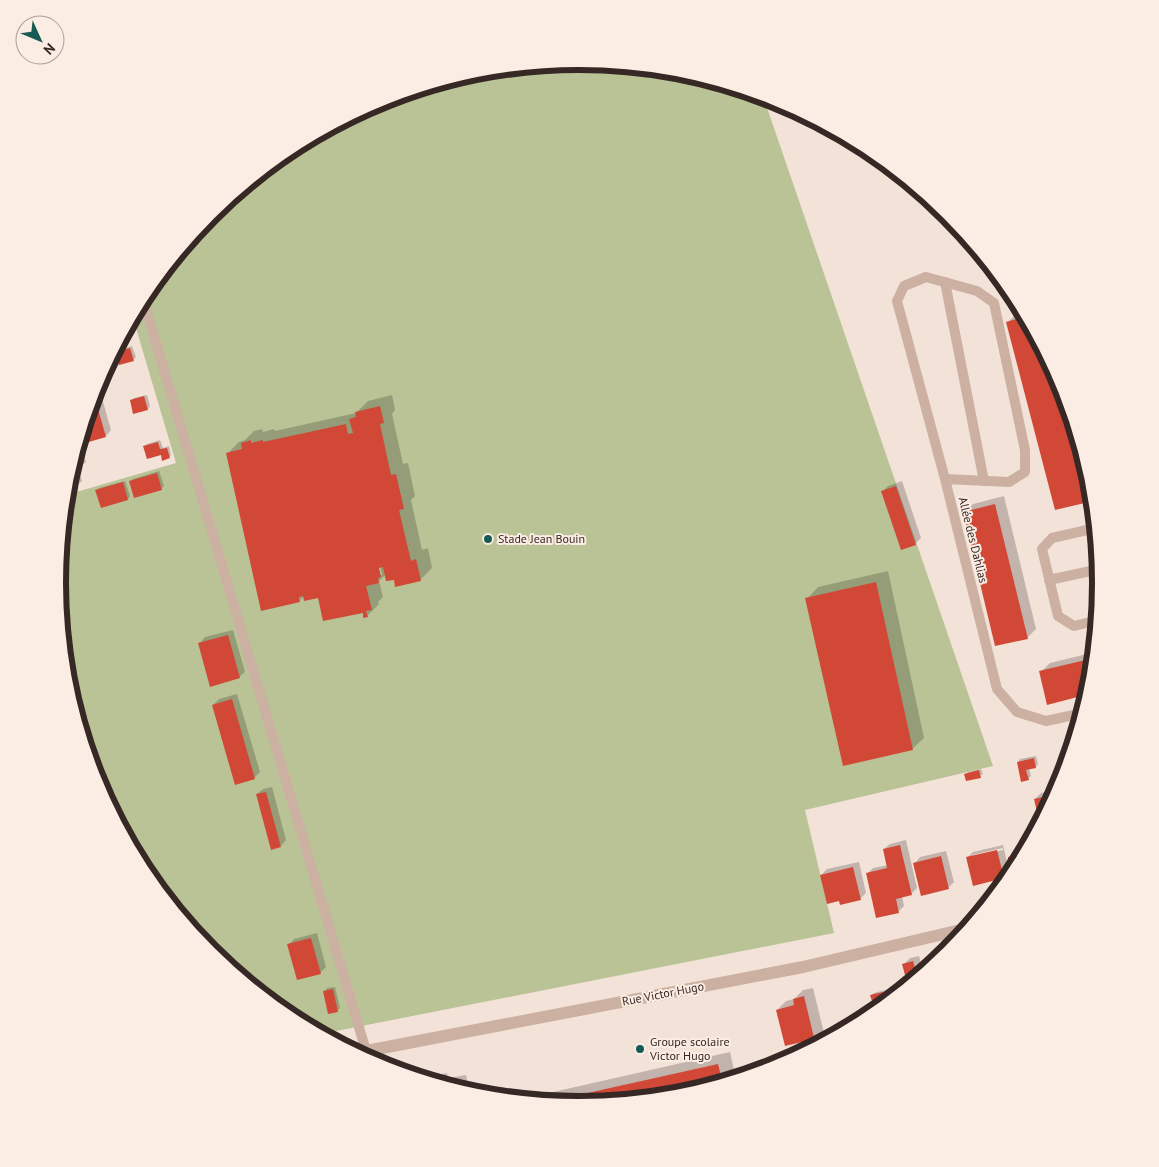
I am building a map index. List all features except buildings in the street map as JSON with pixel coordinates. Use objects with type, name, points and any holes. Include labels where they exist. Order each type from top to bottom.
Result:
[{"type":"street","name":"Rue Victor Hugo","points":[[367,1051],[803,967],[956,931]]},
{"type":"lane","name":"Allée des Dahlias","points":[[945,282],[926,277],[904,286],[898,301],[997,688],[1017,712],[1046,721],[1075,715]]},
{"type":"lane","points":[[944,479],[984,481],[1008,482],[1025,472],[1025,450],[994,303],[977,291],[945,282],[984,481]]},
{"type":"lane","points":[[145,310],[360,1047]]},
{"type":"lane","points":[[1090,529],[1052,538],[1042,548],[1058,616],[1074,626],[1091,622]]},
{"type":"lane","points":[[1049,580],[1093,571]]},
{"type":"green space","name":"Stade Jean Bouin","points":[[546,71],[613,71],[680,80],[744,97],[766,105],[993,766],[805,810],[834,933],[330,1032],[267,991],[241,969],[194,922],[172,896],[153,869],[119,811],[93,748],[84,716],[76,684],[67,617],[67,550],[75,492],[176,463],[135,326],[172,271],[194,245],[241,198],[294,157],[352,123],[415,97],[479,80],[513,75]]},
{"type":"place","name":"Stade Jean Bouin","points":[[488,539]]},
{"type":"place","name":"Groupe scolaire Victor Hugo","points":[[640,1049]]}]
